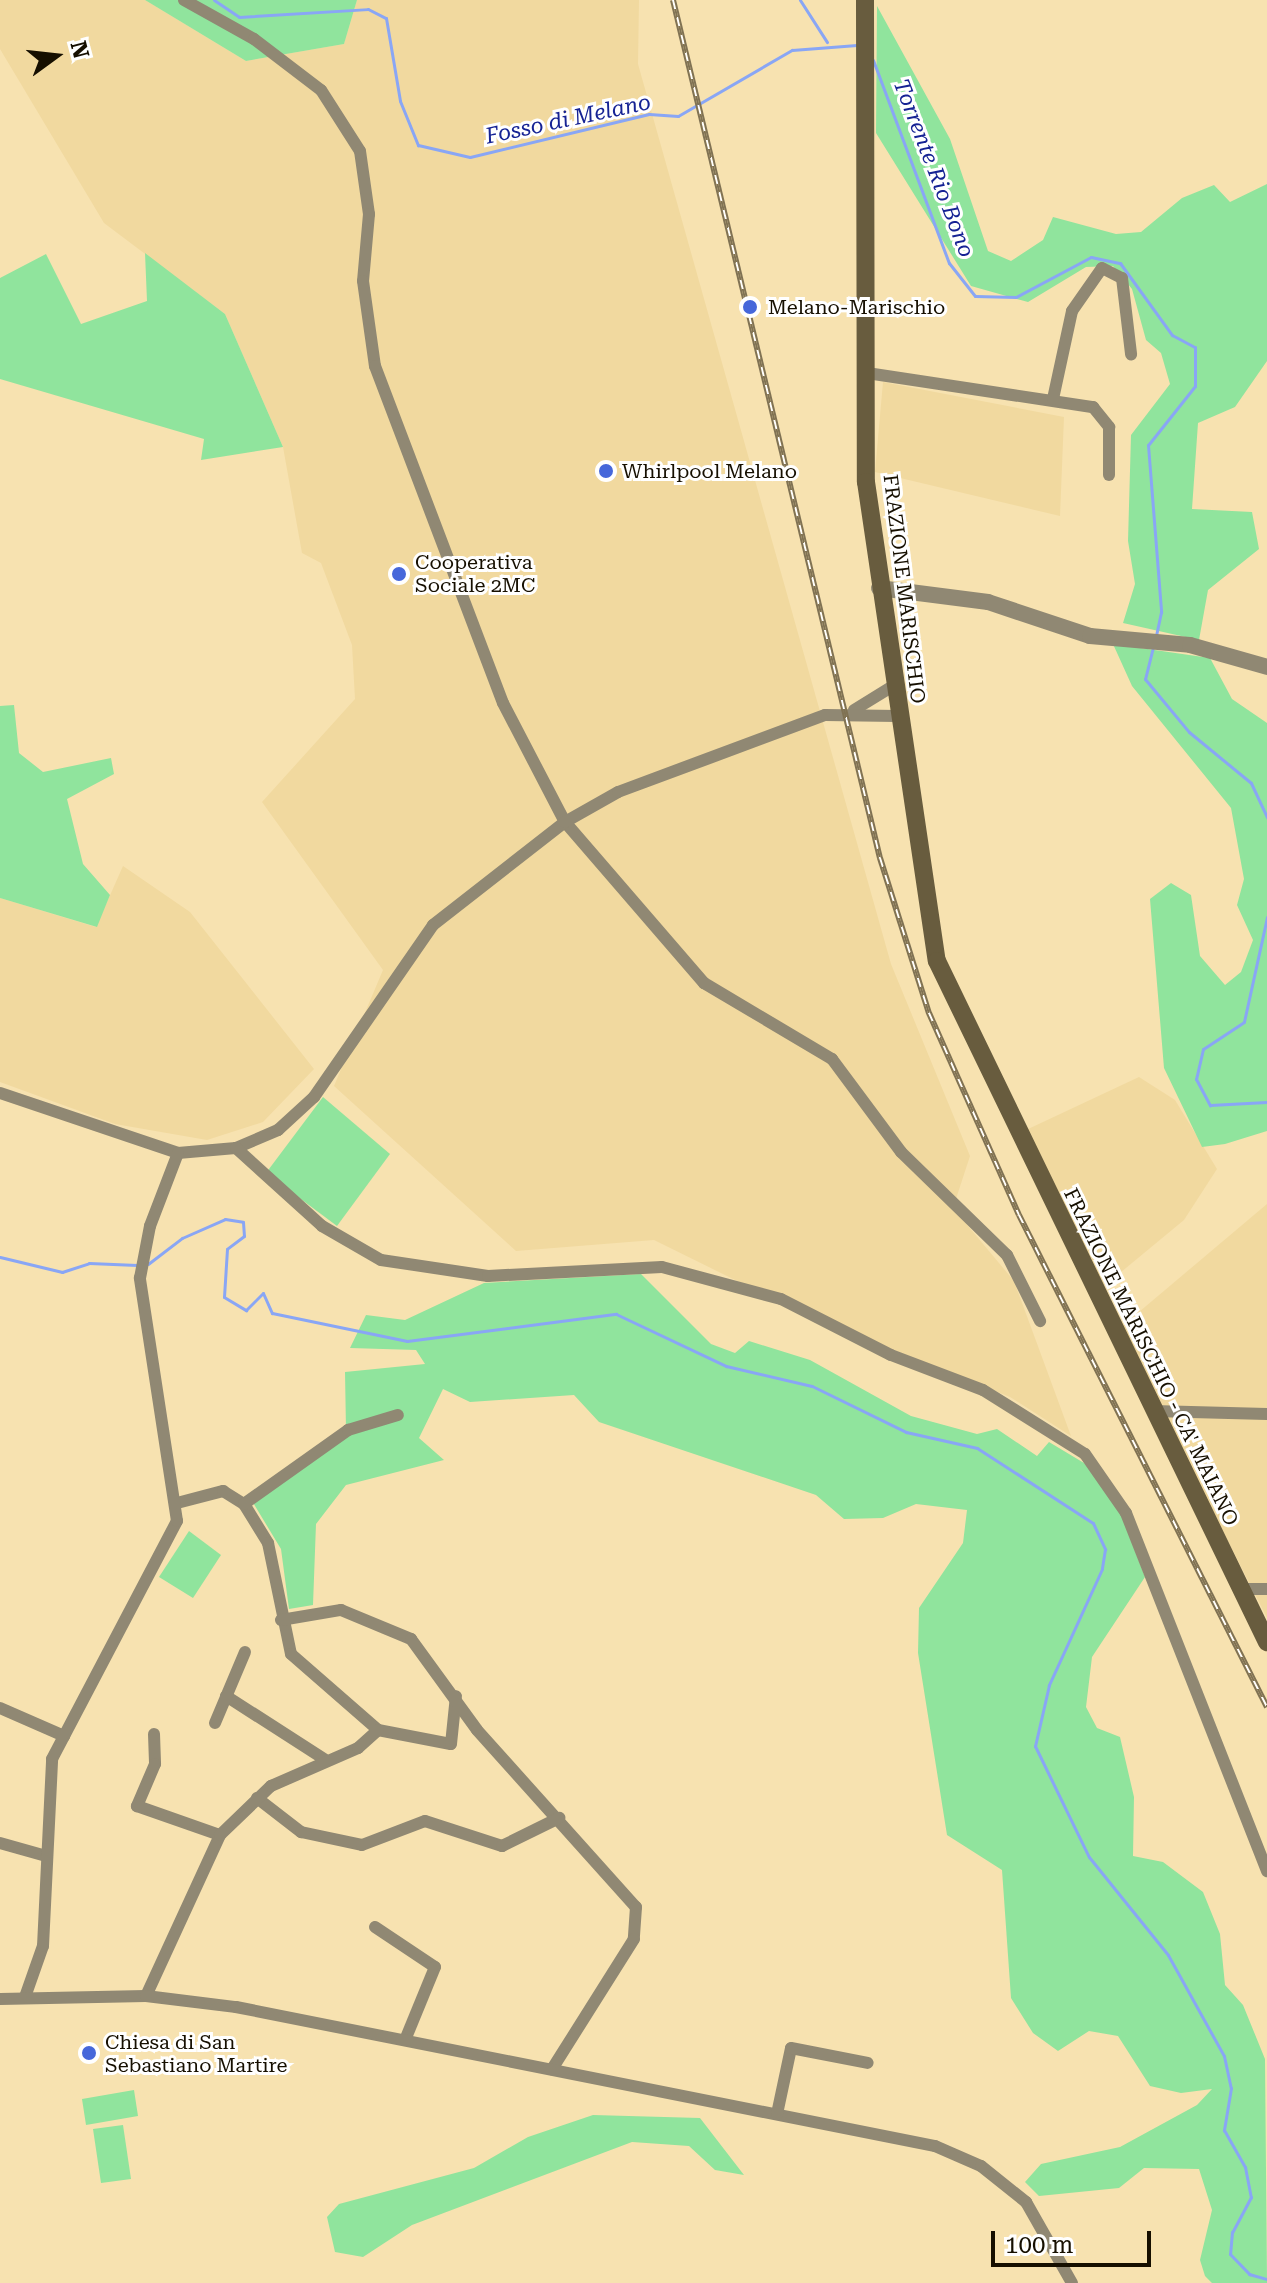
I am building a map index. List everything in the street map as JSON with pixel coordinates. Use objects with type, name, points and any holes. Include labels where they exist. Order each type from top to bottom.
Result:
[{"type":"main road","name":"FRAZIONE MARISCHIO","points":[[865,0],[866,482],[897,716],[937,961],[995,1092]]},
{"type":"main road","name":"FRAZIONE MARISCHIO - CA' MAIANO","points":[[995,1092],[1267,1642]]},
{"type":"street","points":[[184,0],[254,39],[321,90],[360,151],[369,214],[363,281],[375,366],[503,703],[565,822],[704,983],[832,1059],[901,1152],[1007,1255],[1040,1321]]},
{"type":"street","points":[[1053,399],[1072,311],[1102,268],[1122,278],[1131,354]]},
{"type":"street","points":[[867,373],[1093,407],[1105,417],[1109,475]]},
{"type":"street","points":[[879,588],[988,602],[1090,636],[1176,643],[1267,667]]},
{"type":"street","points":[[0,1093],[178,1153],[236,1148],[278,1130],[314,1097],[433,925],[565,822],[618,792],[854,710],[893,686]]},
{"type":"street","points":[[854,710],[897,716]]},
{"type":"street","points":[[236,1148],[322,1226],[381,1260],[488,1276],[662,1267],[781,1299],[891,1355],[983,1390],[1085,1454],[1126,1513],[1267,1871]]},
{"type":"street","points":[[25,1997],[43,1946],[48,1775],[64,1736],[171,1540],[177,1503],[140,1278],[142,1254],[178,1153]]},
{"type":"street","points":[[1153,1411],[1267,1414]]},
{"type":"street","points":[[244,1504],[348,1430],[398,1415]]},
{"type":"street","points":[[177,1503],[223,1491],[244,1504],[268,1543],[281,1620],[291,1654],[378,1730],[451,1744],[456,1696]]},
{"type":"street","points":[[1240,1589],[1267,1589]]},
{"type":"street","points":[[281,1620],[341,1610],[389,1625],[430,1657],[477,1730],[626,1891],[639,1923],[552,2069]]},
{"type":"street","points":[[215,1723],[245,1652]]},
{"type":"street","points":[[226,1696],[324,1759]]},
{"type":"street","points":[[0,1708],[64,1736]]},
{"type":"street","points":[[146,1996],[220,1835],[257,1798],[324,1759],[358,1748],[378,1730]]},
{"type":"street","points":[[154,1734],[155,1764],[137,1806],[220,1835]]},
{"type":"street","points":[[257,1798],[301,1832],[362,1845],[425,1821],[502,1846],[559,1818]]},
{"type":"street","points":[[0,1843],[46,1856]]},
{"type":"street","points":[[375,1927],[435,1967],[405,2040]]},
{"type":"street","points":[[0,1999],[146,1996],[405,2040],[935,2146],[981,2166],[1026,2202],[1072,2283]]},
{"type":"street","points":[[777,2114],[791,2048],[868,2063]]},
{"type":"shaded area","points":[[0,0],[145,0],[246,61],[344,44],[357,0],[639,0],[638,64],[891,964],[970,1156],[953,1208],[1014,1281],[1071,1436],[1010,1397],[802,1313],[654,1240],[516,1251],[334,1086],[383,970],[262,802],[355,699],[352,645],[321,563],[302,553],[283,447],[225,314],[104,223],[0,49]]},
{"type":"shaded area","points":[[883,382],[1064,417],[1060,516],[875,472]]},
{"type":"shaded area","points":[[123,866],[190,912],[314,1069],[263,1122],[207,1140],[115,1124],[0,1082],[0,898],[96,927]]},
{"type":"shaded area","points":[[1139,1077],[1175,1100],[1217,1169],[1184,1220],[1103,1287],[1026,1130]]},
{"type":"shaded area","points":[[1267,1204],[1267,1618],[1120,1328]]},
{"type":"green space","points":[[145,0],[357,0],[344,44],[246,61]]},
{"type":"green space","points":[[877,6],[950,139],[988,251],[1011,261],[1043,240],[1053,217],[1116,234],[1141,232],[1182,198],[1214,185],[1230,202],[1267,184],[1267,361],[1235,407],[1198,423],[1192,509],[1252,512],[1259,549],[1208,590],[1199,640],[1123,623],[1135,584],[1128,541],[1131,435],[1170,384],[1161,353],[1146,340],[1132,289],[1113,266],[1086,267],[1028,302],[971,286],[876,133]]},
{"type":"green space","points":[[145,253],[225,314],[283,447],[201,460],[204,439],[0,379],[0,278],[46,254],[81,324],[147,301]]},
{"type":"green space","points":[[1113,644],[1210,658],[1232,699],[1267,723],[1267,1131],[1225,1144],[1202,1147],[1164,1068],[1150,899],[1171,883],[1191,895],[1200,956],[1225,985],[1241,972],[1253,940],[1237,905],[1244,879],[1231,808],[1132,686]]},
{"type":"green space","points":[[14,705],[19,753],[43,772],[111,758],[114,774],[67,799],[83,864],[110,895],[97,927],[0,898],[0,706]]},
{"type":"green space","points":[[323,1097],[390,1154],[337,1226],[266,1173]]},
{"type":"green space","points":[[641,1274],[711,1344],[735,1353],[749,1341],[810,1360],[911,1416],[977,1434],[997,1429],[1037,1456],[1049,1442],[1084,1463],[1116,1501],[1145,1577],[1092,1657],[1086,1707],[1097,1728],[1120,1737],[1134,1797],[1133,1856],[1163,1862],[1203,1892],[1220,1934],[1225,1985],[1243,2005],[1265,2059],[1267,2283],[1212,2283],[1205,2276],[1200,2260],[1212,2210],[1199,2169],[1144,2168],[1119,2188],[1039,2196],[1025,2182],[1041,2164],[1120,2147],[1197,2105],[1212,2089],[1181,2093],[1150,2086],[1118,2036],[1089,2031],[1058,2051],[1033,2033],[1011,1998],[1002,1870],[947,1835],[918,1653],[919,1608],[963,1543],[967,1510],[916,1504],[883,1518],[844,1519],[816,1495],[599,1422],[574,1395],[470,1402],[443,1389],[419,1438],[444,1460],[346,1485],[316,1524],[313,1605],[289,1609],[281,1549],[252,1501],[346,1430],[345,1372],[425,1364],[416,1350],[350,1348],[366,1315],[405,1320],[484,1283]]},
{"type":"green space","points":[[189,1531],[221,1555],[193,1598],[159,1577]]},
{"type":"green space","points":[[134,2090],[138,2116],[86,2125],[82,2099]]},
{"type":"green space","points":[[593,2115],[700,2118],[744,2175],[715,2170],[689,2146],[632,2142],[412,2225],[363,2257],[335,2252],[327,2217],[339,2204],[474,2168],[528,2137]]},
{"type":"green space","points":[[123,2125],[131,2179],[101,2183],[93,2129]]},
{"type":"waterway","name":"Fosso di Melano","points":[[214,0],[239,17],[368,9],[386,18],[400,101],[418,145],[470,157],[649,114],[678,116],[792,50],[857,45]]},
{"type":"waterway","points":[[800,0],[827,42]]},
{"type":"waterway","name":"Torrente Rio Bono","points":[[873,60],[949,263],[975,296],[1016,297],[1091,257],[1120,263],[1172,335],[1195,347],[1195,386],[1148,445],[1161,612],[1156,636]]},
{"type":"waterway","name":"Torrente Rio Bono","points":[[1153,647],[1145,679],[1189,732],[1251,783],[1267,818]]},
{"type":"waterway","name":"Torrente Rio Bono","points":[[1267,917],[1244,1022],[1203,1049],[1196,1079],[1210,1105],[1267,1102]]},
{"type":"waterway","points":[[148,1264],[182,1238],[225,1219],[243,1222],[244,1236],[227,1249],[224,1297],[246,1310],[263,1293],[272,1313],[407,1341],[616,1314],[726,1366],[812,1386],[906,1432],[977,1448],[1093,1523],[1105,1549],[1102,1569],[1049,1685],[1035,1746],[1089,1857],[1168,1955],[1224,2056],[1231,2088],[1224,2130],[1245,2167],[1251,2197],[1232,2232],[1230,2254],[1249,2274],[1267,2279]]},
{"type":"waterway","points":[[0,1257],[62,1272],[89,1263],[137,1265]]},
{"type":"railway","points":[[673,0],[880,858],[929,1013],[1019,1215],[1267,1707]]},
{"type":"place","name":"Melano-Marischio","points":[[750,307]]},
{"type":"place","name":"Whirlpool Melano","points":[[606,471]]},
{"type":"place","name":"Cooperativa Sociale 2MC","points":[[399,574]]},
{"type":"place","name":"Chiesa di San Sebastiano Martire","points":[[89,2053]]}]
